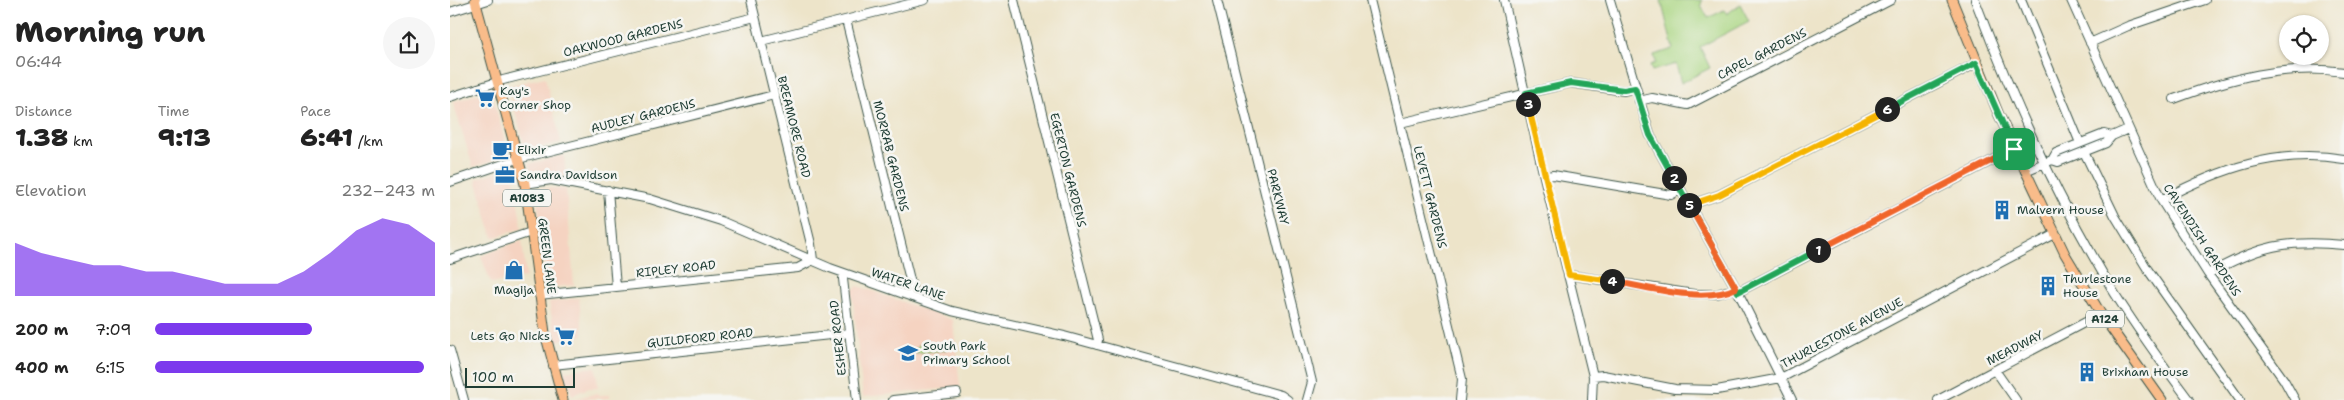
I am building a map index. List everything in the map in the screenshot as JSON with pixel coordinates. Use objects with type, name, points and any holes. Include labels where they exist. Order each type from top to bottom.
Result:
[{"type":"main road","name":"A124","points":[[1952,0],[1976,63],[2014,149],[2055,234],[2102,314],[2162,400]]},
{"type":"main road","name":"GREEN LANE","points":[[475,2],[525,184],[539,295],[553,365],[563,400]]},
{"type":"street","points":[[450,12],[475,2],[488,0]]},
{"type":"street","name":"BREAMORE ROAD","points":[[750,0],[811,244],[813,260]]},
{"type":"street","points":[[761,41],[925,0]]},
{"type":"street","name":"EGERTON GARDENS","points":[[1014,0],[1098,340],[1097,345]]},
{"type":"street","name":"PARKWAY","points":[[1217,0],[1312,382],[1307,400]]},
{"type":"street","name":"LEVETT GARDENS","points":[[1370,0],[1462,379],[1460,400]]},
{"type":"street","points":[[1504,0],[1544,177],[1593,376],[1592,400]]},
{"type":"street","points":[[1610,0],[1650,135],[1737,290],[1792,400]]},
{"type":"street","name":"CAPEL GARDENS","points":[[1639,101],[1652,98],[1688,104],[1891,0]]},
{"type":"street","points":[[1975,0],[1995,54],[2115,293],[2188,400]]},
{"type":"street","points":[[2021,0],[2080,143]]},
{"type":"street","name":"CAVENDISH GARDENS","points":[[2071,0],[2161,200],[2208,274],[2284,380],[2295,400]]},
{"type":"street","points":[[2090,43],[2128,26],[2205,0]]},
{"type":"street","name":"OAKWOOD GARDENS","points":[[450,97],[498,81],[755,17]]},
{"type":"street","name":"MORRAB GARDENS","points":[[846,20],[913,292],[912,297]]},
{"type":"street","points":[[1689,205],[1719,195],[1976,63]]},
{"type":"street","points":[[2174,99],[2218,83],[2281,71],[2304,69],[2344,72]]},
{"type":"street","points":[[1400,123],[1571,83],[1624,90],[1635,88]]},
{"type":"street","name":"AUDLEY GARDENS","points":[[450,182],[518,159],[774,95]]},
{"type":"street","points":[[2025,171],[2048,162],[2058,162],[2084,152],[2106,143],[2112,136],[2128,129]]},
{"type":"street","points":[[2048,162],[2056,153],[2080,143],[2104,134],[2112,136]]},
{"type":"street","points":[[1569,275],[1694,294],[1717,294],[1737,290],[2014,149]]},
{"type":"street","points":[[2084,152],[2115,216],[2148,270],[2240,400]]},
{"type":"street","points":[[2161,200],[2192,184],[2231,168],[2278,158],[2325,156],[2344,159]]},
{"type":"street","points":[[1544,177],[1553,175],[1671,195],[1680,190]]},
{"type":"street","name":"WATER LANE","points":[[525,184],[552,180],[650,199],[721,221],[844,273],[952,311],[1097,345],[1280,395],[1288,400]]},
{"type":"street","points":[[608,190],[616,287]]},
{"type":"street","points":[[450,259],[531,232]]},
{"type":"street","name":"THURLESTONE AVENUE","points":[[1593,376],[1603,375],[1675,389],[1717,390],[1781,378],[2055,234]]},
{"type":"street","points":[[2208,274],[2235,258],[2284,244],[2303,241],[2344,245]]},
{"type":"street","name":"RIPLEY ROAD","points":[[539,295],[798,268],[813,260]]},
{"type":"street","name":"ESHER ROAD","points":[[844,273],[843,279],[856,400]]},
{"type":"street","name":"MEADWAY","points":[[1938,400],[2102,314]]},
{"type":"street","name":"GUILDFORD ROAD","points":[[553,365],[849,333]]},
{"type":"street","points":[[450,350],[464,400]]},
{"type":"street","points":[[1995,370],[2016,400]]},
{"type":"street","points":[[893,400],[957,393]]},
{"type":"shaded area","points":[[545,77],[561,142],[526,151],[508,86]]},
{"type":"shaded area","points":[[491,90],[509,156],[473,167],[453,102]]},
{"type":"shaded area","points":[[564,155],[566,176],[549,174],[532,176],[529,164]]},
{"type":"shaded area","points":[[512,167],[522,228],[493,238],[476,179]]},
{"type":"shaded area","points":[[536,189],[566,189],[574,285],[547,288]]},
{"type":"shaded area","points":[[522,240],[526,277],[491,283],[481,256]]},
{"type":"shaded area","name":"South Park Primary School","points":[[858,286],[953,320],[960,387],[863,397],[852,290]]},
{"type":"shaded area","points":[[579,298],[583,335],[556,341],[549,302]]},
{"type":"shaded area","points":[[596,367],[598,388],[589,388],[572,395],[564,371]]},
{"type":"shaded area","points":[[598,393],[599,395],[610,395],[610,398],[573,399]]},
{"type":"green space","points":[[1661,0],[1702,0],[1701,5],[1708,18],[1724,10],[1727,14],[1740,4],[1749,21],[1700,47],[1710,68],[1681,83],[1676,64],[1652,71],[1650,65],[1656,63],[1654,55],[1673,49]]},
{"type":"green space","points":[[941,343],[945,346],[946,350],[915,353],[915,349],[919,345]]},
{"type":"place","name":"Kay's Corner Shop","points":[[485,98]]},
{"type":"place","name":"Elixir","points":[[502,150]]},
{"type":"place","name":"Sandra Davidson","points":[[505,175]]},
{"type":"place","name":"Malvern House","points":[[2002,210]]},
{"type":"place","name":"Magija","points":[[514,270]]},
{"type":"place","name":"Thurlestone House","points":[[2048,286]]},
{"type":"place","name":"Lets Go Nicks","points":[[565,336]]},
{"type":"place","name":"South Park Primary School","points":[[908,353]]},
{"type":"place","name":"Brixham House","points":[[2087,372]]},
{"type":"route","points":[[2014,149],[1738,292],[1736,288],[1712,244],[1680,190],[1650,135],[1635,88],[1627,91],[1571,83],[1526,93],[1544,177],[1569,275],[1694,294],[1717,294],[1736,288],[1712,244],[1689,205],[1719,195],[1976,63],[2014,149]]}]
